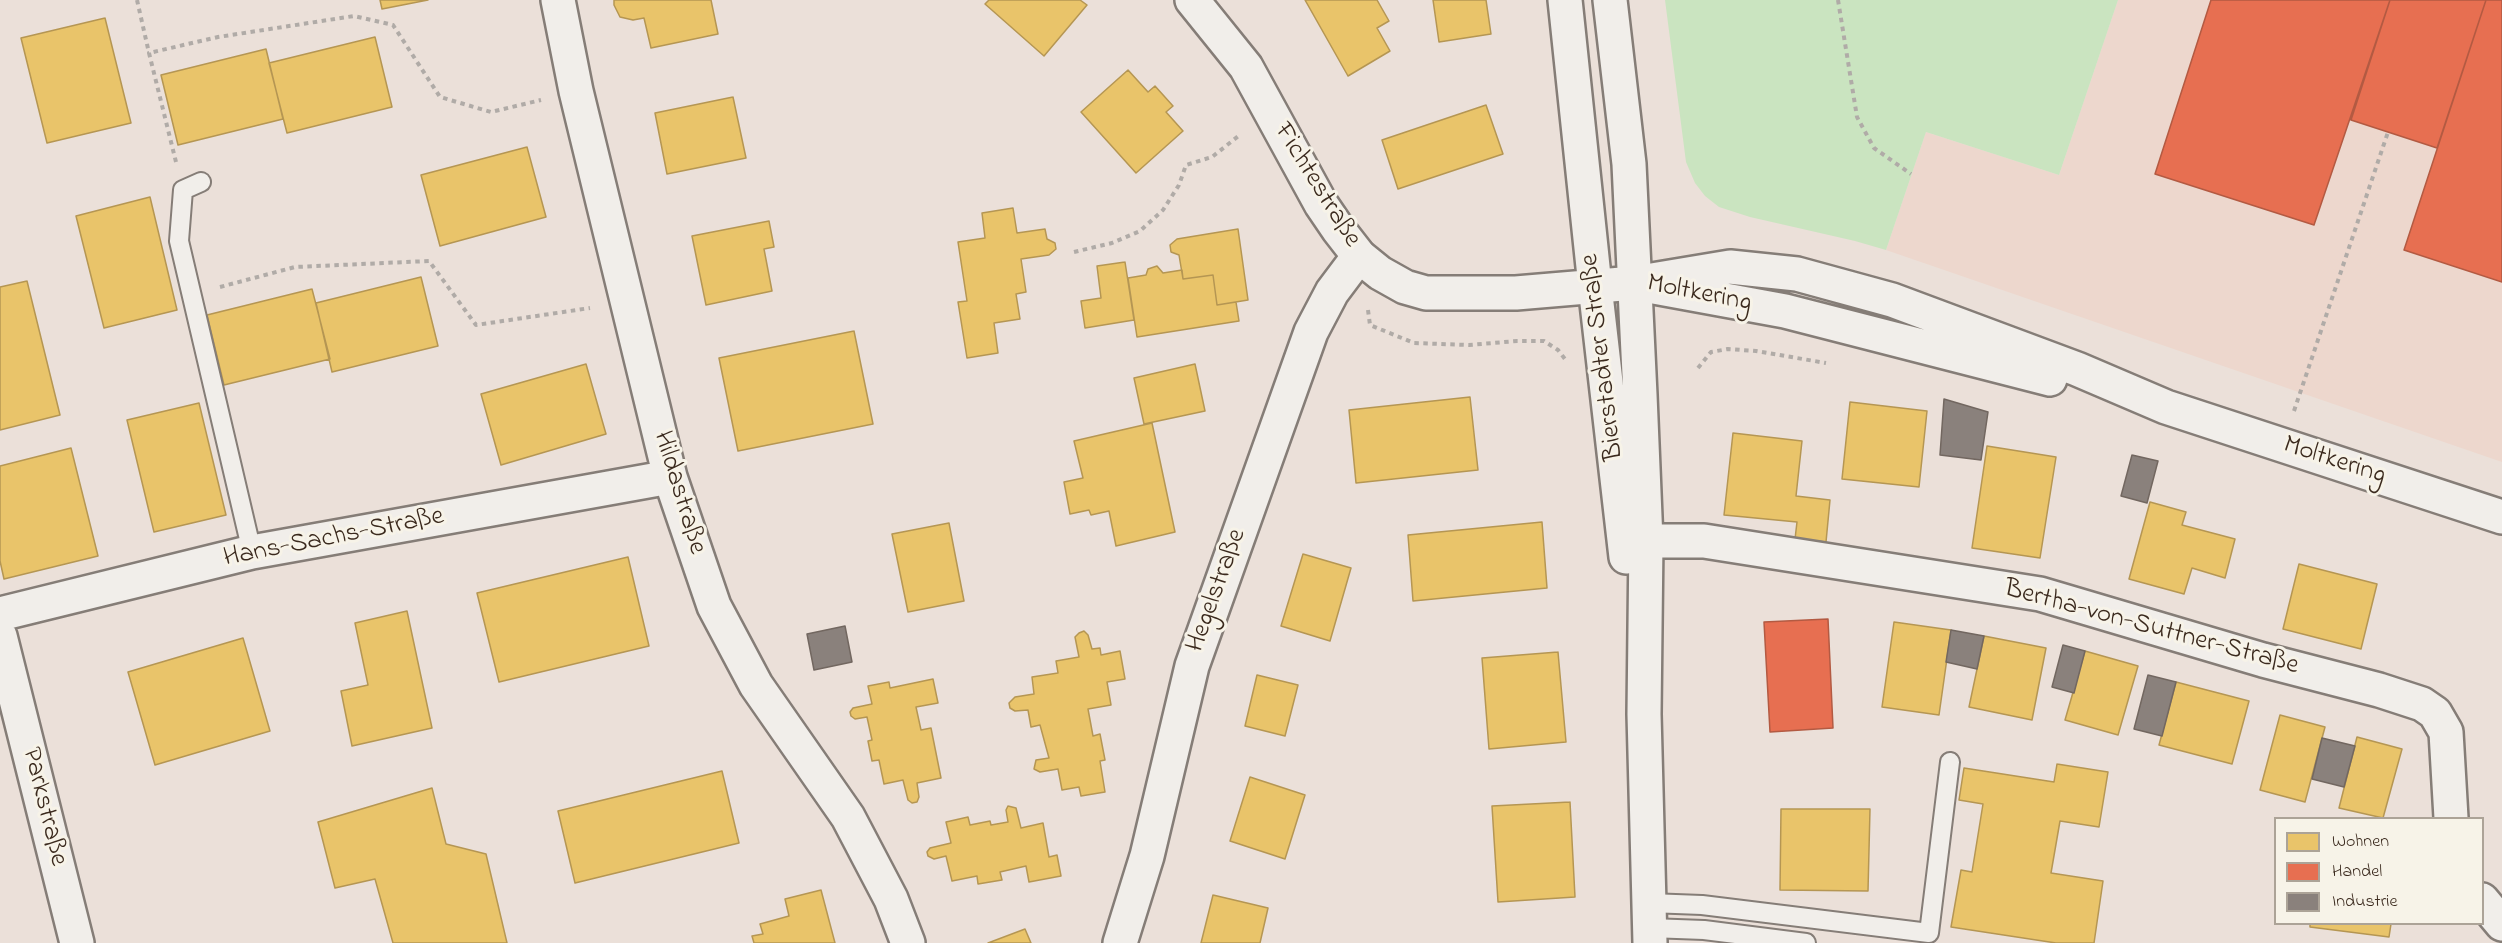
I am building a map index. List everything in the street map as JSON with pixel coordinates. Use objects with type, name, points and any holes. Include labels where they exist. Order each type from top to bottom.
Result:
[{"type":"street","name":"Hildastraße","points":[[558,0],[576,91],[670,477],[714,606],[756,685],[848,817],[891,899],[908,943]]},
{"type":"street","name":"Fichtestraße","points":[[1192,0],[1246,67],[1321,204],[1359,256],[1380,273],[1405,287],[1426,293],[1539,292],[1634,283]]},
{"type":"street","name":"Bierstadter Straße","points":[[1565,0],[1644,714]]},
{"type":"street","name":"Bierstadter Straße","points":[[1610,0],[1629,164],[1646,541],[1644,714],[1650,925]]},
{"type":"street","name":"Hegelstraße","points":[[1120,943],[1147,856],[1191,666],[1307,341],[1332,292],[1359,256]]},
{"type":"street","name":"Moltkering","points":[[1634,283],[1785,311],[2078,387],[2166,407],[2502,517]]},
{"type":"street","name":"Hans-Sachs-Straße","points":[[0,614],[252,552],[670,477]]},
{"type":"street","name":"Bertha-von-Suttner-Straße","points":[[1646,541],[1704,541],[2040,594],[2422,704],[2435,712],[2446,732],[2451,817]]},
{"type":"street","name":"Parkstraße","points":[[0,636],[77,943]]},
{"type":"street","points":[[2484,902],[2502,924]]},
{"type":"street","points":[[2489,943],[2502,931]]},
{"type":"lane","points":[[201,183],[183,190],[179,242],[252,552]]},
{"type":"lane","points":[[1650,925],[1702,905],[1929,933],[1950,762]]},
{"type":"lane","points":[[1650,925],[1806,943]]},
{"type":"path","points":[[137,0],[183,190]]},
{"type":"path","points":[[1838,0],[1857,117],[1874,148],[1911,174]]},
{"type":"path","points":[[149,53],[218,37],[354,16],[393,25],[440,97],[491,112],[576,91]]},
{"type":"path","points":[[2282,446],[2388,132]]},
{"type":"path","points":[[1074,252],[1112,243],[1140,231],[1163,210],[1179,185],[1186,165],[1212,157]]},
{"type":"path","points":[[191,294],[295,267],[429,261],[476,325],[626,302]]},
{"type":"path","points":[[1370,325],[1414,343],[1469,345],[1544,341],[1558,350],[1566,360],[1568,368]]},
{"type":"path","points":[[1698,368],[1711,351]]},
{"type":"shaded area","points":[[2118,0],[2502,0],[2502,462],[1886,250],[1926,132],[2059,175]]},
{"type":"green space","points":[[1665,0],[2118,0],[2059,175],[1926,132],[1886,250],[1750,217],[1719,207],[1705,196],[1695,183],[1686,162]]},
{"type":"building: Wohnen","points":[[380,0],[428,0],[382,9]]},
{"type":"building: Wohnen","points":[[614,0],[711,0],[718,34],[651,48],[644,18],[633,20],[620,17]]},
{"type":"building: Wohnen","points":[[989,0],[1080,0],[1087,5],[1044,56],[985,4]]},
{"type":"building: Wohnen","points":[[1305,0],[1377,0],[1389,21],[1377,28],[1390,51],[1348,76]]},
{"type":"building: Wohnen","points":[[1433,0],[1486,0],[1491,34],[1439,42]]},
{"type":"building: Wohnen","points":[[105,18],[131,123],[47,143],[21,38]]},
{"type":"building: Wohnen","points":[[375,37],[392,107],[287,133],[269,63]]},
{"type":"building: Wohnen","points":[[266,49],[283,119],[178,145],[161,75]]},
{"type":"building: Wohnen","points":[[1128,70],[1148,92],[1155,86],[1173,106],[1166,112],[1183,131],[1136,173],[1081,112]]},
{"type":"building: Wohnen","points":[[733,97],[746,158],[667,174],[655,113]]},
{"type":"building: Wohnen","points":[[1486,105],[1503,154],[1398,189],[1382,140]]},
{"type":"building: Wohnen","points":[[527,147],[546,217],[440,246],[421,175]]},
{"type":"building: Wohnen","points":[[150,197],[177,310],[104,328],[76,216]]},
{"type":"building: Wohnen","points":[[1013,208],[1017,233],[1045,229],[1047,239],[1055,243],[1056,249],[1049,255],[1021,259],[1026,292],[1016,294],[1020,319],[994,323],[998,353],[967,358],[958,302],[967,301],[958,242],[985,238],[982,213]]},
{"type":"building: Wohnen","points":[[769,221],[774,247],[764,249],[772,291],[706,305],[692,236]]},
{"type":"building: Wohnen","points":[[1238,229],[1248,300],[1217,305],[1213,275],[1183,279],[1179,255],[1171,252],[1170,245],[1177,239]]},
{"type":"building: Wohnen","points":[[1125,262],[1134,320],[1085,328],[1081,301],[1101,298],[1097,266]]},
{"type":"building: Wohnen","points":[[1157,266],[1163,273],[1182,270],[1183,279],[1213,275],[1217,305],[1236,302],[1239,321],[1137,337],[1128,278],[1146,275],[1148,269]]},
{"type":"building: Wohnen","points":[[421,277],[438,346],[332,372],[316,303]]},
{"type":"building: Wohnen","points":[[27,281],[60,415],[0,430],[0,287]]},
{"type":"building: Wohnen","points":[[312,289],[330,359],[224,385],[207,315]]},
{"type":"building: Wohnen","points":[[854,331],[873,424],[738,451],[719,358]]},
{"type":"building: Wohnen","points":[[586,364],[606,434],[501,465],[481,394]]},
{"type":"building: Wohnen","points":[[1195,364],[1205,411],[1144,424],[1134,378]]},
{"type":"building: Wohnen","points":[[1470,397],[1478,470],[1356,483],[1349,410]]},
{"type":"building: Wohnen","points":[[1850,402],[1927,411],[1919,487],[1842,479]]},
{"type":"building: Wohnen","points":[[199,403],[226,515],[154,532],[127,420]]},
{"type":"building: Wohnen","points":[[1152,423],[1175,532],[1116,546],[1109,511],[1091,515],[1089,510],[1070,514],[1064,482],[1083,478],[1074,441]]},
{"type":"building: Wohnen","points":[[1733,433],[1802,441],[1796,496],[1830,500],[1826,542],[1795,539],[1797,522],[1724,515]]},
{"type":"building: Wohnen","points":[[1987,446],[2056,457],[2040,558],[1972,548]]},
{"type":"building: Wohnen","points":[[71,448],[98,556],[4,579],[0,561],[0,466]]},
{"type":"building: Wohnen","points":[[2150,502],[2186,512],[2182,525],[2235,539],[2225,578],[2192,568],[2184,594],[2129,579]]},
{"type":"building: Wohnen","points":[[1542,522],[1547,588],[1413,601],[1408,535]]},
{"type":"building: Wohnen","points":[[949,523],[964,601],[908,612],[892,534]]},
{"type":"building: Wohnen","points":[[1303,554],[1351,568],[1330,641],[1281,626]]},
{"type":"building: Wohnen","points":[[628,557],[649,646],[499,682],[477,593]]},
{"type":"building: Wohnen","points":[[2299,564],[2377,584],[2361,649],[2283,629]]},
{"type":"building: Wohnen","points":[[407,611],[432,728],[352,746],[341,691],[368,685],[355,623]]},
{"type":"building: Wohnen","points":[[1894,622],[1951,630],[1939,715],[1882,707]]},
{"type":"building: Wohnen","points":[[1084,631],[1088,635],[1092,649],[1100,648],[1101,655],[1120,651],[1125,679],[1107,682],[1111,705],[1088,709],[1093,736],[1100,734],[1105,760],[1100,761],[1105,792],[1081,796],[1079,787],[1062,790],[1058,769],[1040,772],[1034,769],[1036,760],[1049,758],[1040,725],[1031,727],[1028,710],[1015,711],[1010,708],[1009,703],[1015,697],[1034,694],[1032,677],[1058,673],[1056,661],[1079,657],[1075,637]]},
{"type":"building: Wohnen","points":[[1984,636],[2046,648],[2032,720],[1969,707]]},
{"type":"building: Wohnen","points":[[243,638],[270,731],[155,765],[128,672]]},
{"type":"building: Wohnen","points":[[2085,651],[2138,666],[2118,735],[2065,720]]},
{"type":"building: Wohnen","points":[[1558,652],[1566,742],[1489,749],[1482,658]]},
{"type":"building: Wohnen","points":[[1257,675],[1298,685],[1285,736],[1245,726]]},
{"type":"building: Wohnen","points":[[933,679],[938,703],[916,707],[921,730],[931,728],[941,778],[917,783],[919,797],[917,802],[912,803],[908,800],[903,780],[884,784],[879,760],[872,761],[868,741],[872,740],[867,717],[855,719],[850,712],[853,708],[872,704],[868,686],[889,682],[890,688]]},
{"type":"building: Wohnen","points":[[2176,682],[2249,701],[2232,764],[2159,745]]},
{"type":"building: Wohnen","points":[[2280,715],[2325,727],[2305,802],[2260,790]]},
{"type":"building: Wohnen","points":[[2357,737],[2402,749],[2383,817],[2339,808]]},
{"type":"building: Wohnen","points":[[2057,764],[2108,772],[2099,827],[2060,821],[2051,873],[2103,881],[2094,943],[2056,943],[1951,927],[1961,870],[1972,872],[1983,804],[1959,800],[1964,768],[2054,782]]},
{"type":"building: Wohnen","points":[[722,771],[739,843],[575,883],[558,811]]},
{"type":"building: Wohnen","points":[[1250,777],[1305,795],[1285,859],[1230,841]]},
{"type":"building: Wohnen","points":[[432,788],[446,844],[486,854],[507,943],[393,943],[375,879],[335,888],[318,822]]},
{"type":"building: Wohnen","points":[[1570,802],[1575,897],[1498,902],[1492,806]]},
{"type":"building: Wohnen","points":[[1008,806],[1016,808],[1021,828],[1043,823],[1049,857],[1057,855],[1061,876],[1029,882],[1026,866],[1000,872],[1002,880],[978,884],[977,876],[952,881],[946,856],[934,859],[928,856],[927,852],[930,848],[951,843],[946,822],[968,817],[970,825],[990,821],[991,825],[1008,822],[1006,810]]},
{"type":"building: Wohnen","points":[[1781,809],[1870,809],[1868,891],[1780,890]]},
{"type":"building: Wohnen","points":[[821,890],[835,943],[754,943],[752,936],[763,934],[760,924],[789,916],[785,899]]},
{"type":"building: Wohnen","points":[[1213,895],[1268,908],[1260,943],[1201,943]]},
{"type":"building: Wohnen","points":[[2310,925],[2391,925],[2389,937],[2310,927]]},
{"type":"building: Wohnen","points":[[1025,929],[1031,943],[988,943]]},
{"type":"building: Handel","points":[[2211,0],[2390,0],[2314,225],[2155,174]]},
{"type":"building: Handel","points":[[2390,0],[2486,0],[2437,148],[2351,120]]},
{"type":"building: Handel","points":[[2486,0],[2502,0],[2502,282],[2404,250]]},
{"type":"building: Handel","points":[[1828,619],[1833,728],[1770,732],[1764,622]]},
{"type":"building: Industrie","points":[[1944,399],[1988,412],[1981,460],[1940,455]]},
{"type":"building: Industrie","points":[[2132,455],[2158,461],[2147,503],[2121,496]]},
{"type":"building: Industrie","points":[[845,626],[852,662],[814,670],[807,634]]},
{"type":"building: Industrie","points":[[1951,630],[1984,636],[1977,669],[1946,662]]},
{"type":"building: Industrie","points":[[2063,645],[2085,651],[2074,693],[2052,687]]},
{"type":"building: Industrie","points":[[2148,675],[2176,682],[2162,736],[2134,729]]},
{"type":"building: Industrie","points":[[2322,738],[2355,746],[2344,787],[2312,779]]}]
